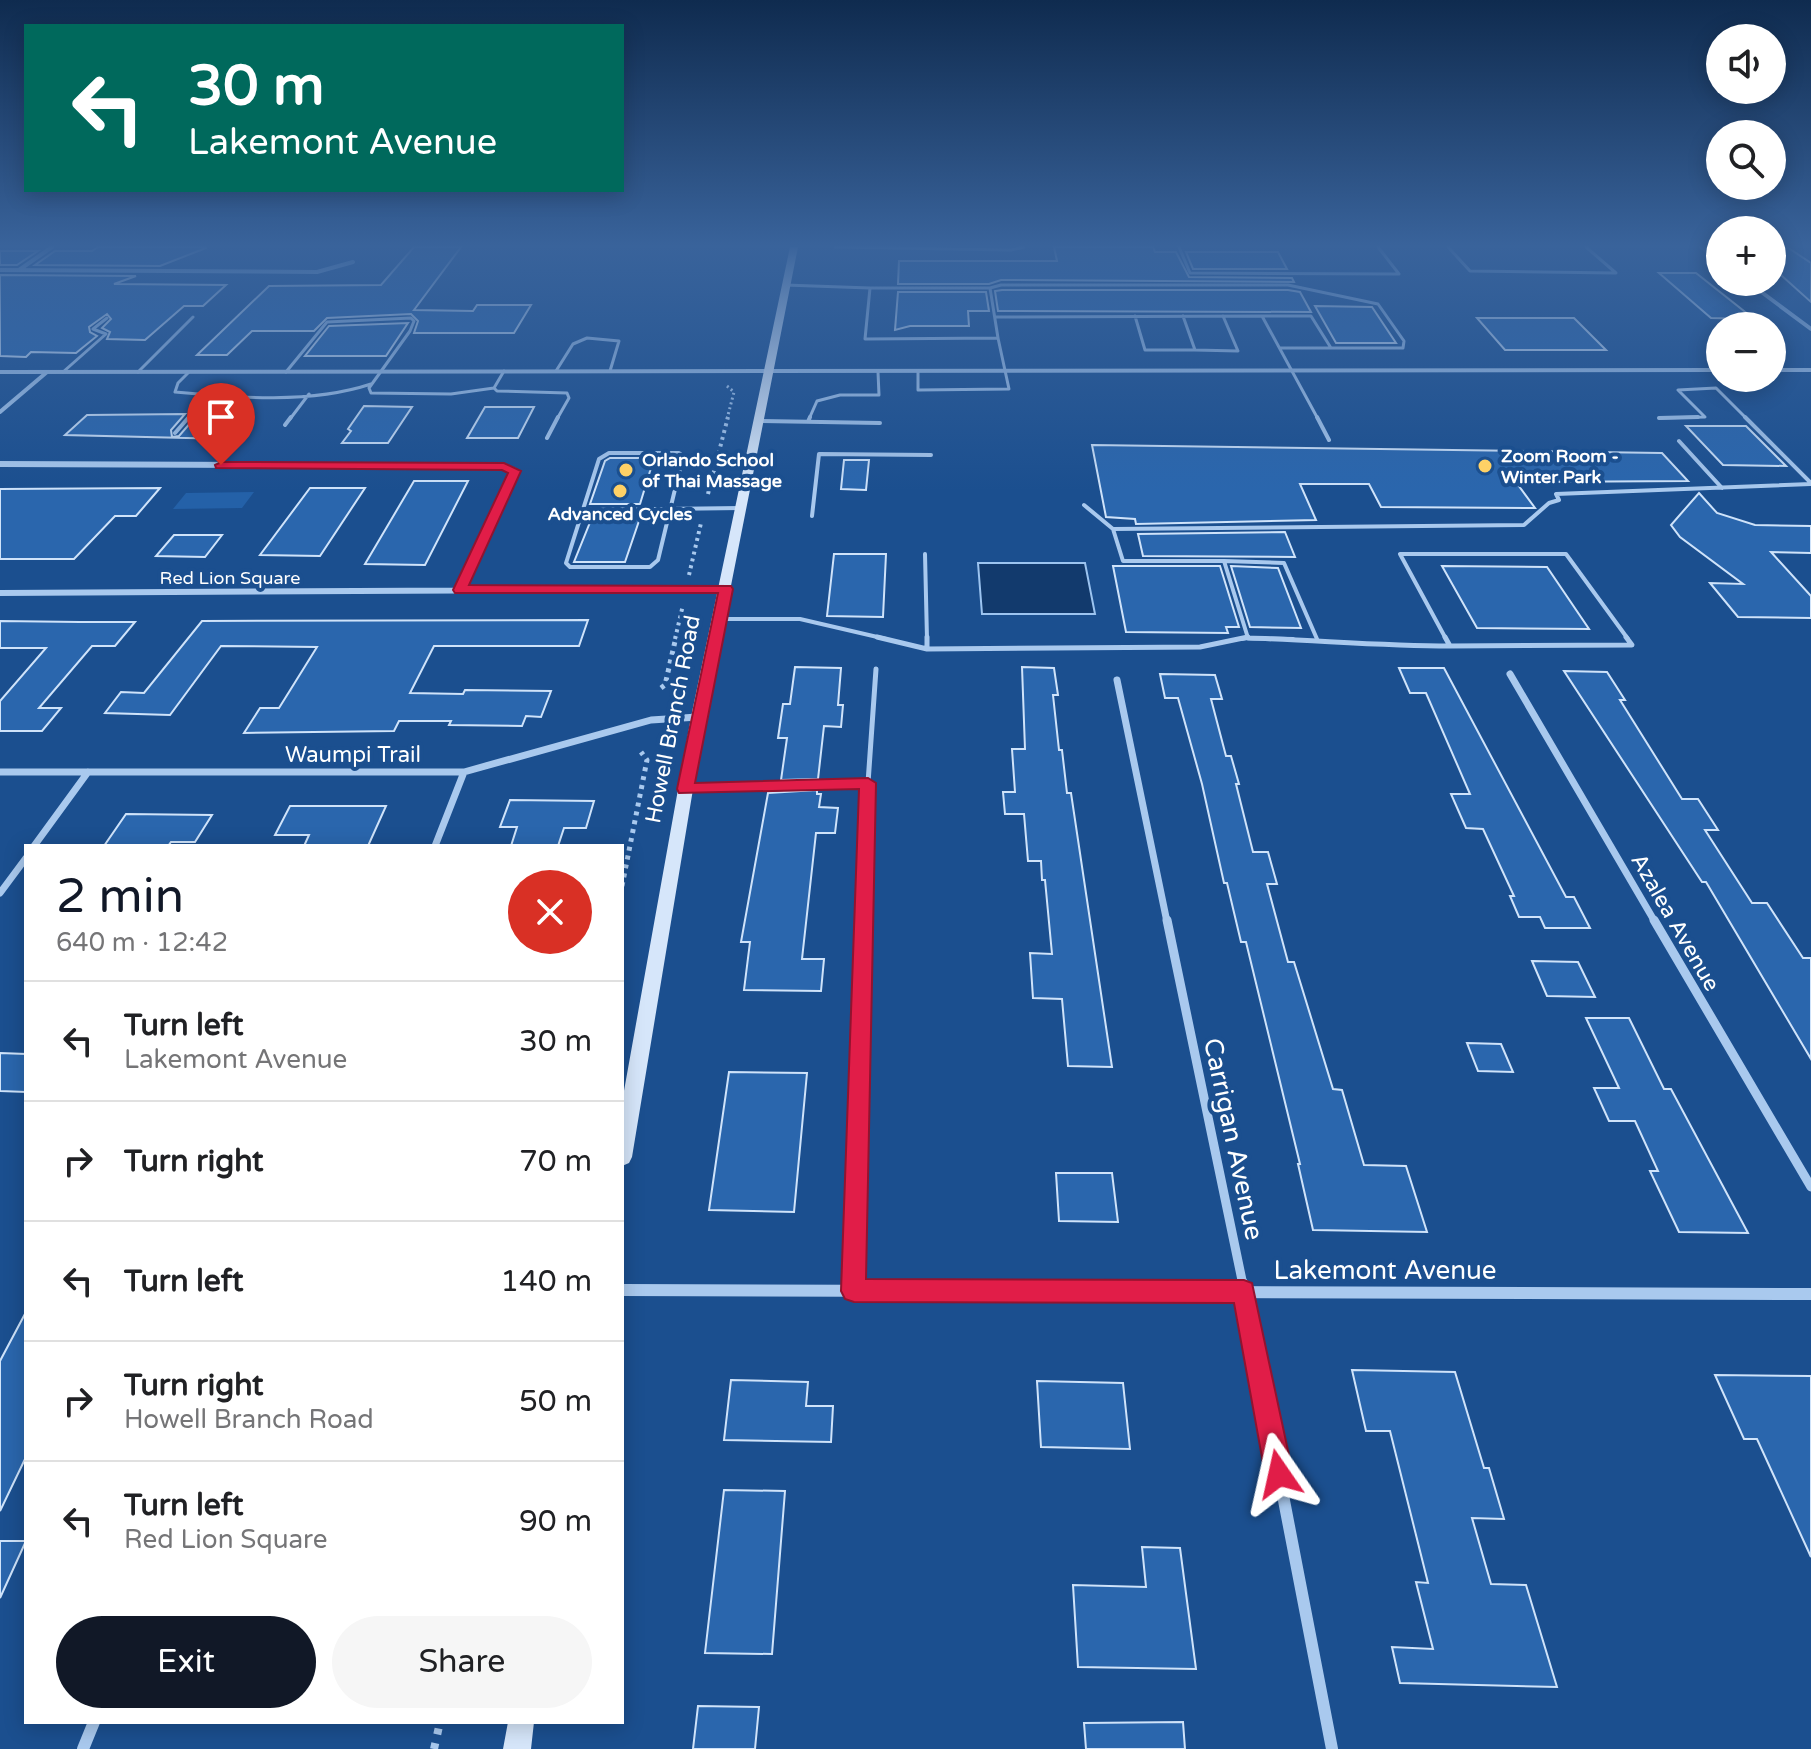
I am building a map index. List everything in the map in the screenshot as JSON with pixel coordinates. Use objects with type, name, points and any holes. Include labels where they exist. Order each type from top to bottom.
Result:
[{"type":"main road","name":"Howell Branch Road","points":[[624,1145],[698,717],[776,329]]},
{"type":"main road","points":[[517,1749],[521,1724]]},
{"type":"street","points":[[0,372],[189,372],[289,368],[767,372],[1706,370]]},
{"type":"street","points":[[1786,370],[1811,370]]},
{"type":"street","points":[[0,412],[47,372]]},
{"type":"street","points":[[0,464],[504,466],[515,471],[460,590]]},
{"type":"street","name":"Red Lion Square","points":[[0,593],[726,589]]},
{"type":"street","name":"Azalea Avenue","points":[[1510,674],[1811,1187]]},
{"type":"street","name":"Carrigan Avenue","points":[[1117,680],[1244,1291],[1332,1749]]},
{"type":"street","name":"Waumpi Trail","points":[[0,772],[464,772],[651,720],[698,717]]},
{"type":"street","points":[[35,844],[88,772]]},
{"type":"street","points":[[436,844],[464,772]]},
{"type":"street","points":[[0,893],[24,861]]},
{"type":"street","name":"Lakemont Avenue","points":[[624,1290],[1811,1294]]},
{"type":"street","points":[[83,1749],[93,1724]]},
{"type":"lane","points":[[63,372],[106,334],[93,329]]},
{"type":"lane","points":[[138,372],[181,329]]},
{"type":"lane","points":[[289,368],[321,329]]},
{"type":"lane","points":[[411,329],[369,388],[371,393],[451,394],[494,388],[497,391],[567,393],[569,398],[547,438]]},
{"type":"lane","points":[[866,329],[865,339],[998,338]]},
{"type":"lane","points":[[918,372],[918,390],[1009,389],[997,329]]},
{"type":"lane","points":[[1139,329],[1145,350],[1238,351],[1228,329]]},
{"type":"lane","points":[[1187,329],[1195,350]]},
{"type":"lane","points":[[1269,329],[1329,440]]},
{"type":"lane","points":[[1319,329],[1331,348]]},
{"type":"lane","points":[[1280,348],[1403,348],[1404,341],[1395,329]]},
{"type":"lane","points":[[556,371],[570,342],[597,337],[619,341],[610,371]]},
{"type":"lane","points":[[494,388],[504,371]]},
{"type":"lane","points":[[189,372],[178,383],[175,392],[209,395],[309,394],[351,391],[372,384]]},
{"type":"lane","points":[[808,422],[811,409],[817,401],[826,397],[879,395],[878,372]]},
{"type":"lane","points":[[1659,418],[1705,417],[1678,390],[1716,388],[1811,484]]},
{"type":"lane","points":[[285,425],[309,394]]},
{"type":"lane","points":[[175,433],[209,395]]},
{"type":"lane","points":[[757,421],[880,423]]},
{"type":"lane","points":[[1679,441],[1722,488]]},
{"type":"lane","points":[[609,453],[679,453],[683,456],[658,560],[650,567],[570,567],[566,563],[584,510],[582,505],[599,459],[609,453]]},
{"type":"lane","points":[[812,516],[819,454],[931,455]]},
{"type":"lane","points":[[1113,529],[1524,525],[1549,503],[1559,500],[1556,494],[1811,484]]},
{"type":"lane","points":[[1084,505],[1113,529],[1123,561],[1284,563],[1317,640]]},
{"type":"lane","points":[[584,510],[741,508]]},
{"type":"lane","points":[[925,554],[927,649]]},
{"type":"lane","points":[[720,619],[800,619],[927,649],[1200,647],[1248,638],[1317,640],[1368,646],[1450,646],[1541,645],[1632,645],[1566,554],[1400,554],[1450,646]]},
{"type":"lane","points":[[1224,561],[1248,638]]},
{"type":"lane","points":[[854,1291],[868,783],[876,669]]},
{"type":"lane","points":[[685,789],[868,783]]},
{"type":"path","points":[[661,688],[665,685],[734,392],[729,386]]},
{"type":"path","points":[[624,876],[647,760],[641,752]]},
{"type":"path","points":[[434,1749],[440,1724]]},
{"type":"shaded area","points":[[254,492],[242,508],[173,509],[186,493]]},
{"type":"shaded area","points":[[978,563],[1085,563],[1095,614],[982,614]]},
{"type":"building","points":[[0,329],[89,329],[97,336],[76,353],[31,352],[26,357],[0,356]]},
{"type":"building","points":[[103,329],[158,329],[145,340],[107,339],[110,332]]},
{"type":"building","points":[[225,329],[316,329],[252,331],[227,355],[197,355]]},
{"type":"building","points":[[327,329],[404,329],[386,356],[305,356]]},
{"type":"building","points":[[415,329],[517,329],[514,333],[414,333]]},
{"type":"building","points":[[1328,329],[1386,329],[1396,343],[1336,343]]},
{"type":"building","points":[[1486,329],[1585,329],[1606,350],[1505,350]]},
{"type":"building","points":[[364,406],[412,407],[388,443],[342,443]]},
{"type":"building","points":[[485,407],[534,407],[518,438],[467,438]]},
{"type":"building","points":[[185,414],[171,430],[172,437],[179,436],[198,414],[249,414],[228,439],[65,435],[87,415]]},
{"type":"building","points":[[1686,426],[1746,426],[1786,466],[1723,465]]},
{"type":"building","points":[[1092,445],[1662,453],[1688,481],[1516,482],[1535,508],[1381,507],[1369,484],[1300,484],[1316,520],[1136,524],[1135,519],[1106,517]]},
{"type":"building","points":[[610,458],[654,458],[640,504],[590,504],[605,461]]},
{"type":"building","points":[[844,460],[869,460],[866,490],[841,489]]},
{"type":"building","points":[[414,481],[468,481],[425,565],[365,564]]},
{"type":"building","points":[[160,488],[136,516],[115,516],[74,559],[0,559],[0,489]]},
{"type":"building","points":[[310,488],[365,488],[320,556],[260,555]]},
{"type":"building","points":[[1699,493],[1717,513],[1755,525],[1811,526],[1811,553],[1771,552],[1811,596],[1811,618],[1738,617],[1710,583],[1743,584],[1680,537],[1671,525]]},
{"type":"building","points":[[637,514],[636,517],[640,518],[625,562],[574,562],[593,515]]},
{"type":"building","points":[[1285,532],[1295,557],[1143,556],[1138,534]]},
{"type":"building","points":[[174,535],[222,535],[205,557],[156,556]]},
{"type":"building","points":[[834,554],[886,554],[883,617],[827,616]]},
{"type":"building","points":[[1113,566],[1220,566],[1239,627],[1226,627],[1228,633],[1126,632]]},
{"type":"building","points":[[1231,566],[1278,568],[1301,628],[1250,627]]},
{"type":"building","points":[[1442,566],[1547,567],[1589,629],[1477,628]]},
{"type":"building","points":[[588,620],[579,646],[434,646],[410,693],[551,691],[541,717],[526,716],[522,726],[399,721],[394,731],[244,733],[260,708],[279,708],[317,647],[221,646],[170,715],[105,713],[121,692],[144,693],[202,621]]},
{"type":"building","points":[[0,621],[135,622],[115,646],[92,646],[39,708],[61,708],[42,731],[0,731],[0,701],[46,648],[0,648]]},
{"type":"building","points":[[795,667],[841,668],[838,705],[843,705],[841,727],[824,726],[818,779],[781,780],[787,738],[778,738],[783,704],[790,704]]},
{"type":"building","points":[[1022,667],[1054,668],[1058,695],[1053,695],[1059,750],[1062,750],[1067,793],[1071,793],[1112,1067],[1068,1066],[1062,999],[1033,998],[1030,953],[1052,954],[1045,880],[1042,880],[1041,861],[1028,861],[1024,814],[1005,814],[1003,792],[1015,792],[1012,749],[1025,749]]},
{"type":"building","points":[[1399,668],[1444,668],[1566,897],[1574,897],[1590,928],[1545,928],[1540,917],[1519,917],[1510,896],[1514,896],[1483,829],[1466,828],[1451,794],[1470,794],[1426,693],[1410,693]]},
{"type":"building","points":[[1564,671],[1607,672],[1625,700],[1620,700],[1682,799],[1698,799],[1718,830],[1705,830],[1752,903],[1767,903],[1803,958],[1811,958],[1811,1059],[1706,882],[1702,882]]},
{"type":"building","points":[[1160,674],[1215,675],[1222,699],[1211,699],[1226,756],[1231,756],[1239,784],[1236,784],[1253,852],[1268,852],[1277,884],[1267,884],[1288,962],[1294,962],[1333,1089],[1342,1090],[1364,1165],[1406,1166],[1427,1232],[1313,1230],[1246,942],[1241,942],[1227,883],[1224,883],[1202,784],[1178,698],[1165,698]]},
{"type":"building","points":[[817,790],[817,794],[821,794],[819,807],[838,808],[835,833],[816,833],[802,959],[824,959],[821,991],[744,990],[750,942],[741,942],[768,793]]},
{"type":"building","points":[[510,800],[594,801],[586,828],[564,828],[559,844],[512,844],[517,827],[500,827]]},
{"type":"building","points":[[290,806],[386,806],[369,844],[305,844],[309,835],[275,835]]},
{"type":"building","points":[[126,814],[212,815],[195,842],[105,844]]},
{"type":"building","points":[[1532,961],[1578,962],[1595,997],[1547,996]]},
{"type":"building","points":[[1586,1018],[1629,1018],[1664,1089],[1671,1089],[1748,1233],[1679,1232],[1650,1171],[1658,1171],[1635,1121],[1609,1121],[1594,1088],[1619,1088]]},
{"type":"building","points":[[1467,1043],[1501,1044],[1513,1072],[1478,1071]]},
{"type":"building","points":[[0,1053],[24,1054],[24,1092],[0,1091]]},
{"type":"building","points":[[729,1072],[807,1073],[794,1212],[709,1210]]},
{"type":"building","points":[[1056,1173],[1112,1173],[1118,1222],[1059,1221]]},
{"type":"building","points":[[24,1316],[24,1461],[0,1511],[0,1361]]},
{"type":"building","points":[[1352,1370],[1455,1372],[1484,1468],[1489,1468],[1504,1519],[1472,1518],[1491,1584],[1526,1585],[1557,1687],[1400,1683],[1392,1647],[1433,1649],[1416,1582],[1428,1583],[1390,1431],[1366,1431]]},
{"type":"building","points":[[1715,1375],[1811,1376],[1811,1557],[1757,1439],[1744,1439]]},
{"type":"building","points":[[731,1380],[808,1382],[806,1406],[833,1406],[831,1442],[724,1440]]},
{"type":"building","points":[[1037,1381],[1123,1383],[1130,1449],[1041,1447]]},
{"type":"building","points":[[724,1490],[785,1491],[772,1654],[705,1653]]},
{"type":"building","points":[[0,1541],[24,1541],[24,1545],[0,1598]]},
{"type":"building","points":[[1142,1547],[1180,1548],[1196,1669],[1078,1667],[1073,1585],[1146,1587]]},
{"type":"building","points":[[698,1706],[759,1707],[755,1749],[693,1749]]},
{"type":"building","points":[[1183,1722],[1185,1749],[1086,1749],[1084,1723]]},
{"type":"place","name":"Zoom Room - Winter Park","points":[[1485,466]]},
{"type":"place","name":"Orlando School of Thai Massage","points":[[626,470]]},
{"type":"place","name":"Advanced Cycles","points":[[620,491]]},
{"type":"route","points":[[221,465],[504,466],[515,471],[460,590],[726,589],[685,789],[868,783],[854,1291],[1244,1291],[1279,1474]]}]
